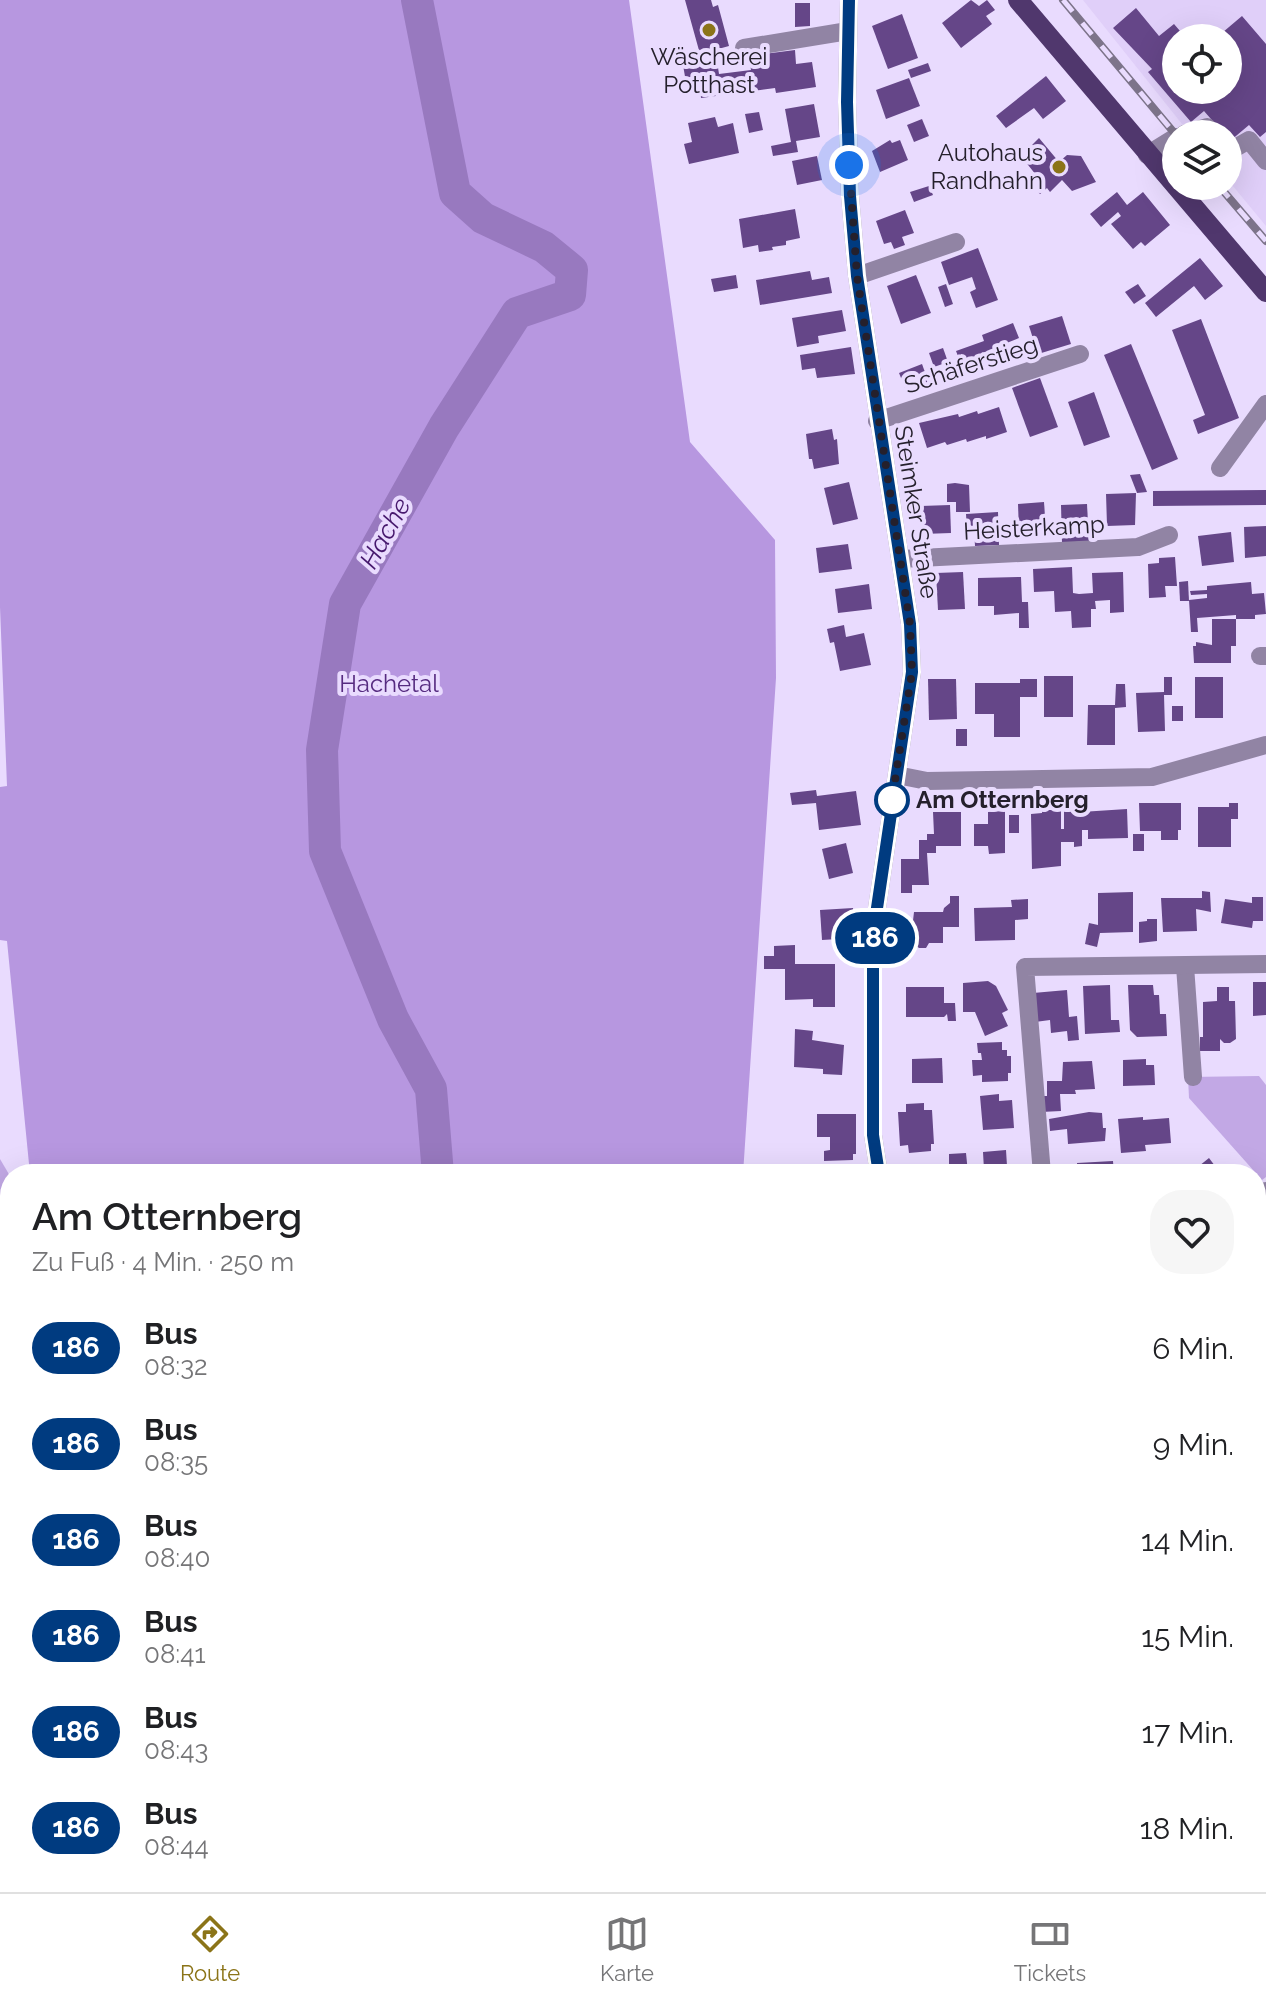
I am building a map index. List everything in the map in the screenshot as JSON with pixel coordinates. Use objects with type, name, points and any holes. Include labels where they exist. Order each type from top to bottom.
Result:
[{"type":"main road","points":[[1018,0],[1266,292]]},
{"type":"street","name":"Steimker Straße","points":[[849,0],[848,149],[857,276],[910,624],[912,672],[877,908],[873,968],[873,1135],[877,1164]]},
{"type":"street","points":[[744,48],[848,31]]},
{"type":"street","points":[[1242,144],[1249,140],[1266,161]]},
{"type":"street","points":[[1147,155],[1162,146]]},
{"type":"street","points":[[857,276],[956,242]]},
{"type":"street","name":"Schäferstieg","points":[[877,421],[1080,354]]},
{"type":"street","points":[[1220,468],[1266,404]]},
{"type":"street","name":"Heisterkamp","points":[[900,559],[1138,547],[1169,535]]},
{"type":"street","points":[[897,775],[927,781],[1152,777],[1266,745]]},
{"type":"street","points":[[1041,1164],[1025,967],[1266,964]]},
{"type":"street","points":[[1185,966],[1193,1077]]},
{"type":"shaded area","points":[[1083,0],[1266,0],[1266,226],[1242,197],[1242,120],[1179,120],[1166,104],[1242,104],[1242,24],[1162,24],[1162,99]]},
{"type":"shaded area","points":[[1259,1076],[1266,1085],[1266,1164],[1248,1164],[1189,1098],[1188,1077]]},
{"type":"green space","name":"Hachetal","points":[[0,0],[629,0],[690,442],[775,540],[776,678],[744,1164],[29,1164],[7,941],[0,940],[0,787],[7,786],[0,607]]},
{"type":"building","name":"Wäscherei Potthast","points":[[685,0],[711,0],[713,7],[718,5],[729,46],[700,54]]},
{"type":"building","points":[[971,0],[979,6],[987,0],[995,10],[986,16],[992,24],[961,48],[942,23]]},
{"type":"building","points":[[795,3],[810,3],[810,26],[795,27]]},
{"type":"building","points":[[1136,8],[1159,36],[1162,34],[1162,88],[1148,72],[1152,69],[1113,28]]},
{"type":"building","points":[[902,14],[918,58],[888,69],[872,26]]},
{"type":"building","points":[[1242,16],[1266,44],[1266,132],[1260,137],[1249,125],[1242,131],[1242,120],[1212,120],[1204,111],[1189,120],[1176,104],[1242,104],[1242,24],[1233,24]]},
{"type":"building","points":[[795,50],[796,64],[812,62],[816,87],[776,93],[775,88],[701,98],[700,86],[687,88],[683,65],[717,61],[719,74],[751,70],[749,56]]},
{"type":"building","points":[[928,63],[931,71],[911,78],[908,70]]},
{"type":"building","points":[[1046,76],[1066,101],[1043,119],[1034,108],[1006,128],[996,116]]},
{"type":"building","points":[[909,78],[920,106],[886,119],[876,90]]},
{"type":"building","points":[[814,104],[820,137],[796,141],[798,152],[773,156],[771,146],[791,142],[785,109]]},
{"type":"building","points":[[759,112],[763,130],[749,133],[745,114]]},
{"type":"building","points":[[715,117],[718,127],[733,123],[739,153],[689,164],[684,144],[692,142],[688,123]]},
{"type":"building","points":[[922,119],[929,136],[914,142],[907,125]]},
{"type":"building","name":"Autohaus Randhahn","points":[[1039,138],[1059,162],[1067,155],[1081,156],[1096,182],[1072,191],[1062,180],[1050,192],[1047,188],[1040,194],[1029,181],[1036,175],[1021,156]]},
{"type":"building","points":[[890,140],[892,143],[900,140],[908,160],[880,172],[872,151]]},
{"type":"building","points":[[817,156],[822,180],[797,185],[792,161]]},
{"type":"building","points":[[929,186],[933,195],[914,202],[910,192]]},
{"type":"building","points":[[1117,192],[1127,205],[1143,192],[1170,225],[1145,246],[1141,242],[1133,249],[1111,224],[1121,216],[1118,212],[1101,227],[1090,214]]},
{"type":"building","points":[[795,209],[800,238],[772,247],[773,250],[759,252],[758,245],[743,248],[739,219]]},
{"type":"building","points":[[905,210],[914,233],[902,237],[905,245],[894,249],[891,242],[884,244],[876,221]]},
{"type":"building","points":[[978,248],[998,300],[976,308],[970,292],[976,289],[972,277],[949,285],[941,262]]},
{"type":"building","points":[[1200,258],[1223,286],[1205,300],[1194,286],[1156,317],[1145,303]]},
{"type":"building","points":[[810,271],[812,280],[829,277],[832,293],[760,305],[756,280]]},
{"type":"building","points":[[736,275],[738,288],[714,292],[711,279]]},
{"type":"building","points":[[916,275],[931,313],[901,324],[887,286]]},
{"type":"building","points":[[946,284],[953,304],[945,307],[938,287]]},
{"type":"building","points":[[1138,284],[1146,296],[1134,304],[1125,292]]},
{"type":"building","points":[[842,310],[846,331],[818,336],[819,343],[797,347],[792,318]]},
{"type":"building","points":[[1062,316],[1071,344],[1038,354],[1029,326]]},
{"type":"building","points":[[1201,319],[1239,418],[1198,434],[1193,420],[1205,415],[1172,330]]},
{"type":"building","points":[[1013,323],[1019,338],[989,350],[994,363],[965,374],[956,351],[984,341],[982,335]]},
{"type":"building","points":[[1131,344],[1178,459],[1152,470],[1104,355]]},
{"type":"building","points":[[851,347],[855,374],[817,378],[815,368],[802,370],[800,355]]},
{"type":"building","points":[[943,348],[948,362],[934,367],[929,353]]},
{"type":"building","points":[[922,364],[930,386],[908,395],[899,373]]},
{"type":"building","points":[[1040,378],[1058,427],[1030,437],[1012,388]]},
{"type":"building","points":[[1094,392],[1110,437],[1084,446],[1068,402]]},
{"type":"building","points":[[999,407],[1007,432],[986,439],[986,436],[967,442],[966,439],[947,445],[945,442],[927,448],[919,423],[977,411],[978,414]]},
{"type":"building","points":[[832,429],[834,440],[837,439],[839,464],[814,469],[812,459],[809,459],[806,434]]},
{"type":"building","points":[[1140,474],[1147,492],[1137,493],[1130,475]]},
{"type":"building","points":[[849,482],[858,519],[833,525],[824,488]]},
{"type":"building","points":[[947,484],[969,485],[970,512],[956,512],[956,502],[947,502]]},
{"type":"building","points":[[1266,490],[1266,505],[1153,506],[1153,491]]},
{"type":"building","points":[[1136,493],[1135,525],[1107,526],[1106,494]]},
{"type":"building","points":[[1044,502],[1046,530],[1019,531],[1018,504]]},
{"type":"building","points":[[1087,504],[1089,541],[1062,543],[1061,505]]},
{"type":"building","points":[[950,505],[951,533],[923,534],[921,506]]},
{"type":"building","points":[[998,512],[999,545],[975,546],[974,529],[967,530],[966,514]]},
{"type":"building","points":[[1266,526],[1266,556],[1245,558],[1244,527]]},
{"type":"building","points":[[1231,532],[1234,562],[1202,566],[1198,536]]},
{"type":"building","points":[[848,544],[852,569],[819,573],[816,548]]},
{"type":"building","points":[[1175,557],[1177,586],[1165,586],[1166,597],[1149,598],[1148,564],[1159,563],[1159,558]]},
{"type":"building","points":[[1072,567],[1073,593],[1079,594],[1093,593],[1092,573],[1123,572],[1124,612],[1110,613],[1110,600],[1095,601],[1096,609],[1091,609],[1091,627],[1072,628],[1071,611],[1055,612],[1054,591],[1034,592],[1033,569]]},
{"type":"building","points":[[963,572],[965,609],[938,610],[936,573]]},
{"type":"building","points":[[1021,577],[1022,602],[1028,602],[1029,628],[1019,628],[1019,613],[994,615],[994,606],[978,606],[978,578]]},
{"type":"building","points":[[1188,581],[1189,601],[1180,601],[1179,582]]},
{"type":"building","points":[[1251,582],[1252,594],[1264,593],[1266,614],[1255,615],[1255,619],[1236,619],[1236,615],[1197,618],[1198,632],[1191,632],[1189,600],[1207,598],[1207,594],[1191,595],[1190,591],[1207,590],[1207,586]]},
{"type":"building","points":[[869,584],[872,609],[838,613],[835,589]]},
{"type":"building","points":[[1212,619],[1236,619],[1236,646],[1231,646],[1231,663],[1194,663],[1193,646],[1196,642],[1212,645]]},
{"type":"building","points":[[844,625],[846,637],[864,633],[871,665],[840,671],[834,642],[830,643],[827,629]]},
{"type":"building","points":[[1044,676],[1073,676],[1073,717],[1044,717]]},
{"type":"building","points":[[1164,677],[1172,677],[1172,695],[1164,695],[1165,731],[1138,732],[1136,693],[1164,692]]},
{"type":"building","points":[[1195,677],[1223,677],[1223,718],[1195,718]]},
{"type":"building","points":[[928,679],[956,679],[957,719],[929,720]]},
{"type":"building","points":[[1020,679],[1037,679],[1037,697],[1020,697],[1020,737],[994,737],[994,714],[975,714],[975,683],[1020,683]]},
{"type":"building","points":[[1116,684],[1125,684],[1126,707],[1115,708],[1115,745],[1087,745],[1088,705],[1115,705]]},
{"type":"building","points":[[1172,706],[1183,706],[1183,721],[1172,721]]},
{"type":"building","points":[[956,729],[967,729],[967,746],[956,746]]},
{"type":"building","points":[[816,790],[817,796],[856,791],[861,825],[819,830],[816,803],[792,805],[790,793]]},
{"type":"building","points":[[1139,803],[1181,803],[1178,840],[1161,840],[1161,831],[1140,831]]},
{"type":"building","points":[[1229,803],[1238,803],[1238,819],[1231,819],[1231,847],[1198,847],[1198,807],[1229,807]]},
{"type":"building","points":[[1081,809],[1081,812],[1127,809],[1128,838],[1088,839],[1088,830],[1082,830],[1082,846],[1074,847],[1074,842],[1061,842],[1061,866],[1032,869],[1031,814],[1042,813],[1042,810],[1061,810],[1061,829],[1064,829],[1064,810]]},
{"type":"building","points":[[1005,811],[1005,853],[989,854],[988,846],[974,846],[974,824],[988,824],[988,812]]},
{"type":"building","points":[[933,812],[961,812],[961,846],[936,846],[936,853],[927,853],[929,885],[912,885],[912,893],[901,893],[901,859],[919,859],[919,840],[927,840],[927,834],[934,834]]},
{"type":"building","points":[[1009,815],[1019,815],[1019,833],[1009,833]]},
{"type":"building","points":[[1133,834],[1144,834],[1144,851],[1133,851]]},
{"type":"building","points":[[846,843],[853,873],[829,879],[822,849]]},
{"type":"building","points":[[1202,891],[1210,892],[1211,912],[1196,909],[1197,931],[1163,932],[1161,898],[1202,898]]},
{"type":"building","points":[[1133,892],[1133,932],[1100,933],[1097,947],[1085,944],[1089,923],[1098,925],[1098,893]]},
{"type":"building","points":[[950,896],[959,896],[959,927],[943,927],[943,943],[929,943],[926,948],[919,948],[911,938],[914,912],[943,912],[950,903]]},
{"type":"building","points":[[1252,897],[1263,897],[1263,921],[1253,921],[1252,928],[1221,923],[1225,899],[1252,903]]},
{"type":"building","points":[[1028,899],[1028,919],[1015,920],[1015,940],[975,941],[974,908],[1012,907],[1011,900]]},
{"type":"building","points":[[853,908],[855,938],[822,940],[820,910]]},
{"type":"building","points":[[1157,919],[1157,941],[1139,943],[1139,922]]},
{"type":"building","points":[[795,945],[795,964],[835,964],[835,1007],[813,1007],[813,999],[785,1000],[785,969],[764,969],[764,956],[774,956],[774,946]]},
{"type":"building","points":[[988,981],[996,986],[1008,1010],[1002,1013],[1008,1026],[985,1036],[975,1012],[963,1012],[963,983]]},
{"type":"building","points":[[1253,982],[1266,982],[1266,1015],[1253,1016]]},
{"type":"building","points":[[1110,985],[1111,1020],[1119,1020],[1120,1032],[1085,1034],[1083,986]]},
{"type":"building","points":[[1128,985],[1153,985],[1154,995],[1159,995],[1160,1014],[1166,1014],[1167,1036],[1137,1037],[1130,1030]]},
{"type":"building","points":[[906,987],[944,987],[944,1003],[955,1003],[956,1021],[948,1021],[947,1014],[944,1017],[906,1017]]},
{"type":"building","points":[[1217,987],[1229,987],[1229,1001],[1235,1001],[1236,1039],[1224,1043],[1220,1039],[1220,1051],[1200,1051],[1203,1002],[1217,1001]]},
{"type":"building","points":[[1067,990],[1069,1017],[1077,1016],[1079,1040],[1068,1041],[1067,1031],[1051,1033],[1050,1020],[1035,1022],[1033,993]]},
{"type":"building","points":[[795,1029],[813,1031],[812,1040],[844,1045],[842,1075],[823,1074],[823,1069],[794,1067]]},
{"type":"building","points":[[1002,1042],[1002,1050],[1007,1050],[1007,1056],[1011,1056],[1008,1081],[982,1082],[982,1075],[973,1076],[972,1060],[982,1060],[977,1043]]},
{"type":"building","points":[[942,1058],[943,1083],[912,1083],[912,1059]]},
{"type":"building","points":[[1146,1059],[1146,1065],[1154,1065],[1155,1085],[1123,1086],[1123,1060]]},
{"type":"building","points":[[1092,1061],[1095,1089],[1060,1094],[1061,1111],[1041,1112],[1041,1096],[1047,1096],[1047,1081],[1062,1081],[1063,1062]]},
{"type":"building","points":[[999,1094],[999,1101],[1012,1100],[1014,1128],[983,1130],[980,1096]]},
{"type":"building","points":[[924,1103],[924,1110],[932,1110],[934,1144],[931,1144],[931,1151],[909,1153],[908,1145],[900,1146],[898,1112],[906,1112],[906,1104]]},
{"type":"building","points":[[1089,1112],[1102,1113],[1105,1141],[1068,1144],[1067,1129],[1050,1131],[1049,1119]]},
{"type":"building","points":[[817,1114],[856,1114],[856,1154],[853,1154],[853,1160],[824,1161],[824,1151],[830,1150],[830,1137],[817,1137]]},
{"type":"building","points":[[1143,1117],[1143,1120],[1169,1118],[1171,1143],[1145,1145],[1146,1151],[1121,1153],[1118,1119]]},
{"type":"building","points":[[1006,1150],[1007,1164],[984,1164],[983,1152]]},
{"type":"building","points":[[966,1153],[967,1164],[949,1164],[949,1154]]},
{"type":"building","points":[[1113,1161],[1113,1164],[1077,1164]]},
{"type":"waterway","name":"Hache","points":[[417,0],[455,193],[483,218],[544,247],[572,270],[570,295],[517,313],[444,427],[345,604],[322,750],[325,851],[393,1019],[431,1089],[437,1164]]},
{"type":"railway","points":[[1063,0],[1163,120]]},
{"type":"railway","points":[[1231,200],[1266,241]]},
{"type":"bus line","name":"186","points":[[849,0],[847,102],[857,276],[910,624],[912,672],[877,908],[873,968],[873,1135],[877,1164]]},
{"type":"place","name":"Wäscherei Potthast","points":[[709,30]]},
{"type":"place","name":"Autohaus Randhahn","points":[[1059,167]]},
{"type":"place","name":"Am Otternberg","points":[[892,800]]},
{"type":"route","points":[[849,165],[857,276],[910,624],[912,672],[892,800]]}]
